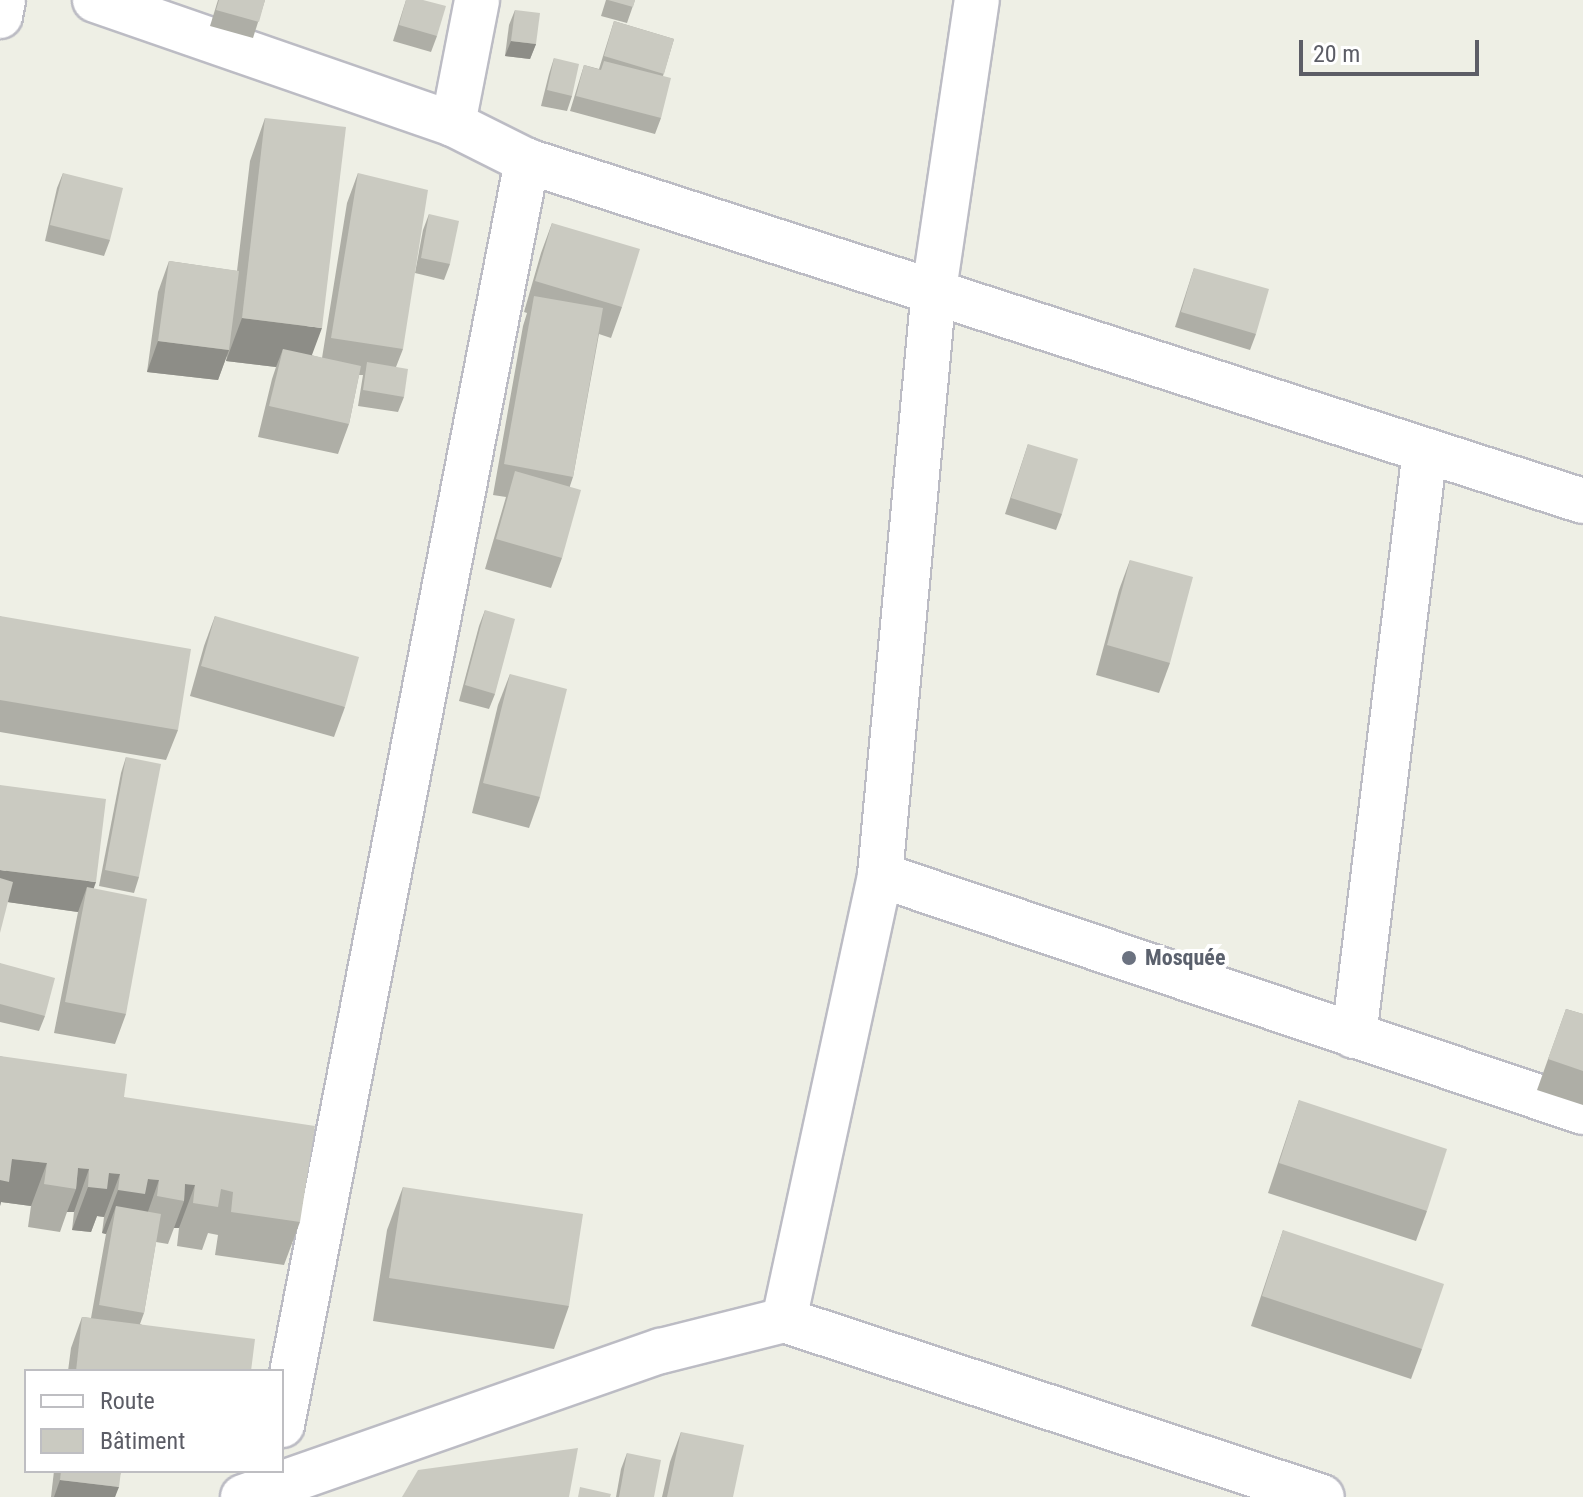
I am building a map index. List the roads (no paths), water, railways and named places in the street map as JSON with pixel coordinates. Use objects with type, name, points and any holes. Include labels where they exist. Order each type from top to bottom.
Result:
[{"type":"street","points":[[0,16],[3,0]]},
{"type":"street","points":[[95,0],[453,124],[527,161],[1583,501]]},
{"type":"street","points":[[453,124],[477,0]]},
{"type":"street","points":[[784,1320],[880,875],[934,290],[977,0]]},
{"type":"street","points":[[284,1415],[527,161]]},
{"type":"street","points":[[1354,1036],[1425,450]]},
{"type":"street","points":[[880,875],[1583,1112]]},
{"type":"street","points":[[264,1488],[661,1351],[784,1320],[1322,1497]]},
{"type":"place","name":"Mosquée","points":[[1129,958]]}]
